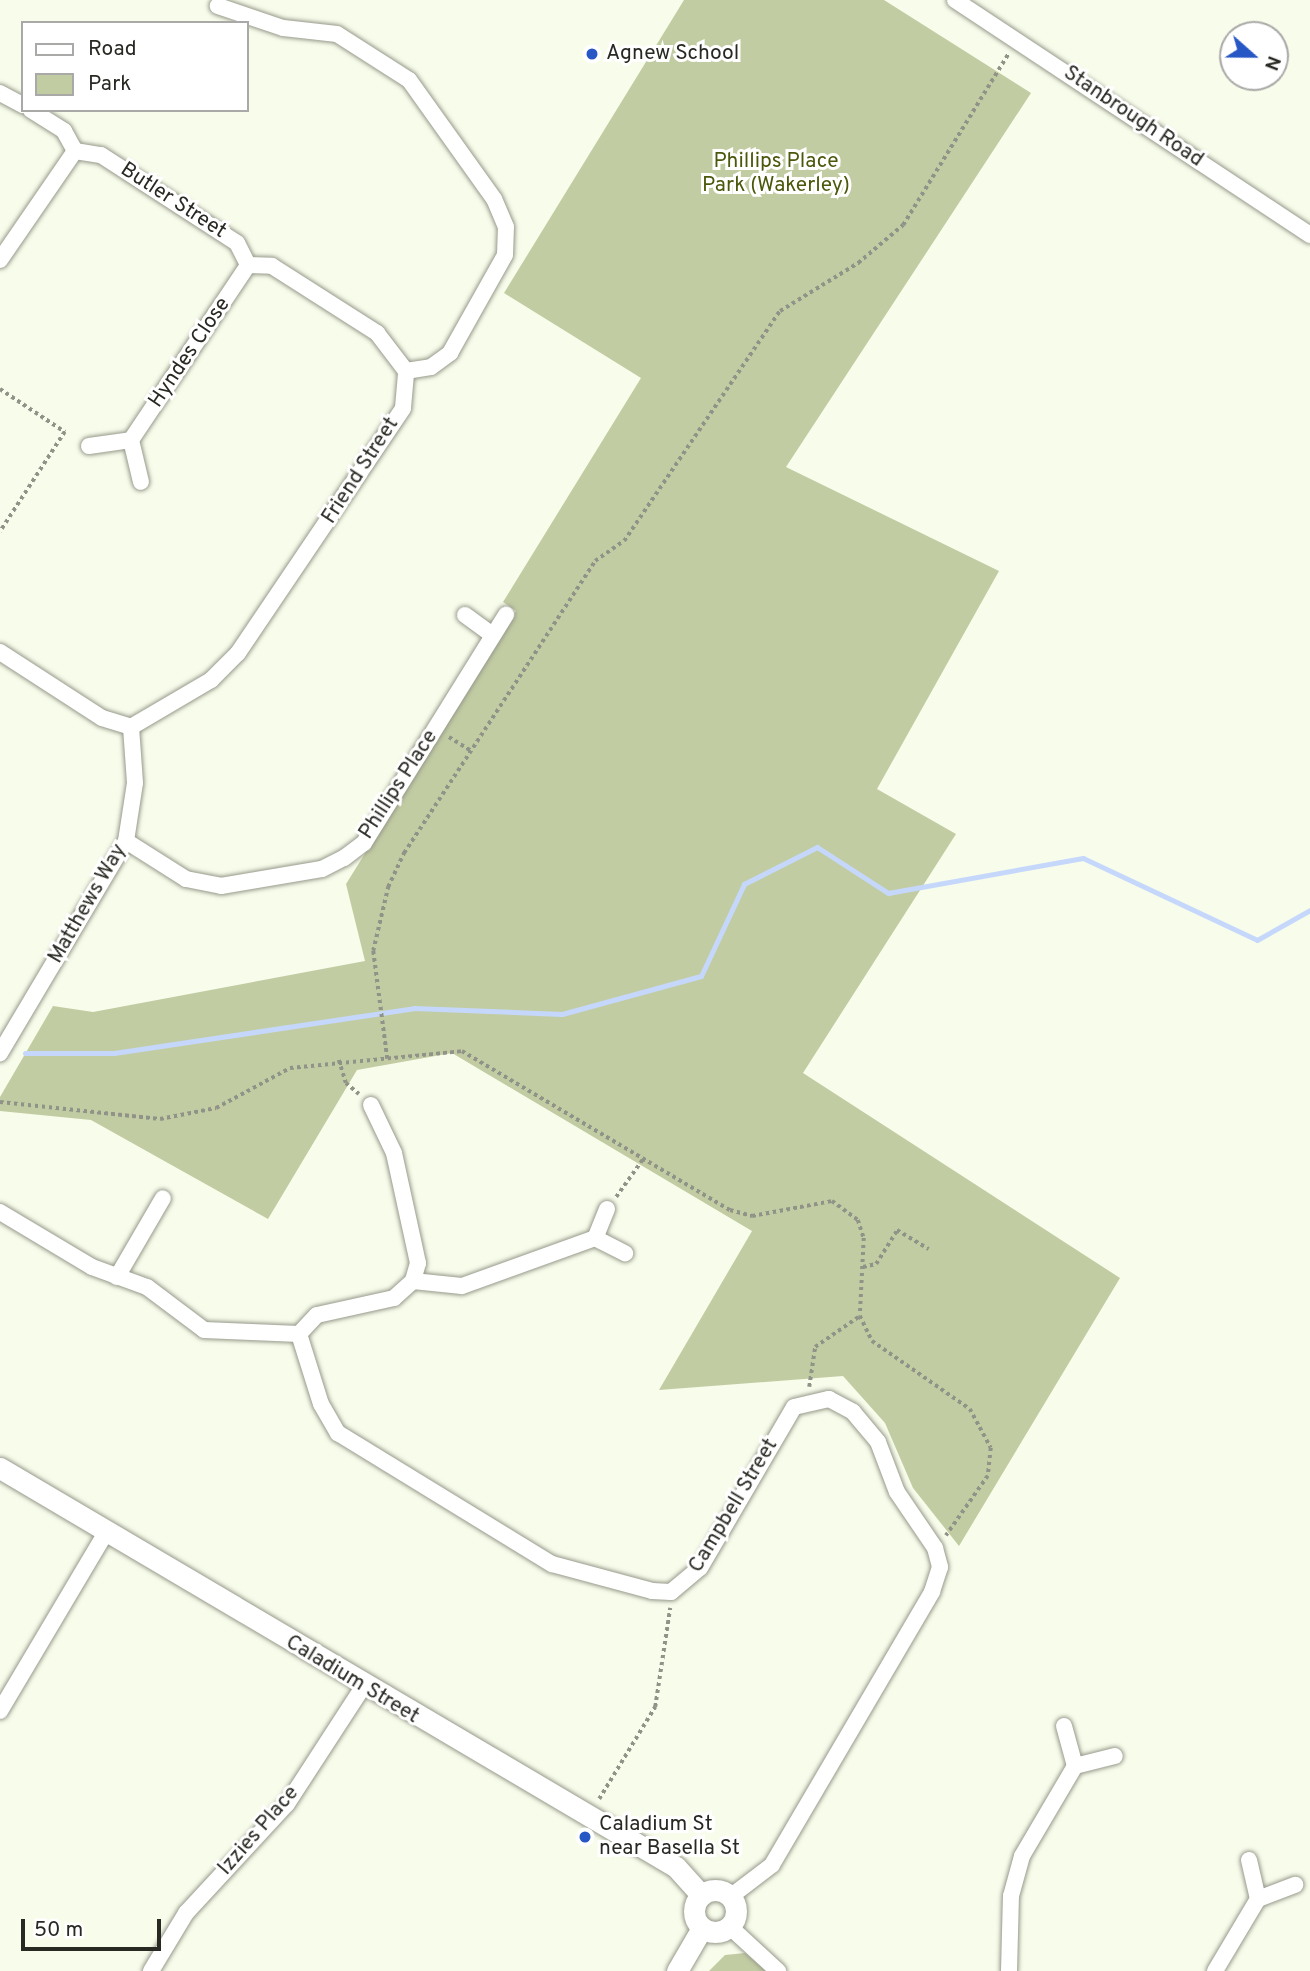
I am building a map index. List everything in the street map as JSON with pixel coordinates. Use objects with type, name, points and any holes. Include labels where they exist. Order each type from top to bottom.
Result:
[{"type":"street","name":"Stanbrough Road","points":[[955,0],[1310,235]]},
{"type":"street","points":[[218,6],[283,28],[337,34],[373,53],[437,113],[494,199],[506,228],[495,283],[450,353],[431,367],[407,371],[377,333],[272,265],[248,265]]},
{"type":"street","points":[[0,93],[21,104]]},
{"type":"street","points":[[0,260],[75,151],[64,131],[35,112]]},
{"type":"street","name":"Butler Street","points":[[75,151],[101,155],[237,243],[248,265]]},
{"type":"street","name":"Hyndes Close","points":[[131,440],[248,265]]},
{"type":"street","name":"Friend Street","points":[[131,727],[211,680],[265,619],[403,408],[407,371]]},
{"type":"street","points":[[89,446],[131,440],[141,482]]},
{"type":"street","points":[[465,615],[493,635]]},
{"type":"street","name":"Phillips Place","points":[[126,841],[203,884],[243,886],[322,869],[364,844],[506,615]]},
{"type":"street","points":[[0,652],[102,718],[131,727]]},
{"type":"street","name":"Matthews Way","points":[[0,1053],[126,841],[134,814],[131,727]]},
{"type":"street","points":[[0,1212],[117,1277],[147,1287],[204,1330],[299,1334],[317,1315],[394,1298],[414,1281],[418,1263],[394,1153],[371,1105]]},
{"type":"street","points":[[117,1277],[163,1198]]},
{"type":"street","points":[[595,1238],[607,1209]]},
{"type":"street","points":[[414,1281],[462,1286],[595,1238],[625,1253]]},
{"type":"street","name":"Campbell Street","points":[[299,1334],[321,1405],[338,1433],[552,1564],[671,1592],[700,1568],[794,1407],[809,1399]]},
{"type":"street","points":[[730,1897],[772,1865],[932,1592],[940,1567],[935,1548],[897,1492],[868,1425],[830,1399],[809,1399]]},
{"type":"street","name":"Caladium Street","points":[[0,1468],[363,1687],[676,1867],[701,1895]]},
{"type":"street","points":[[0,1711],[107,1531]]},
{"type":"street","name":"Izzies Place","points":[[150,1971],[186,1913],[287,1804],[363,1687]]},
{"type":"street","points":[[1065,1726],[1075,1766]]},
{"type":"street","points":[[1009,1971],[1011,1896],[1021,1856],[1075,1766],[1115,1756]]},
{"type":"street","points":[[1249,1860],[1258,1899]]},
{"type":"street","points":[[1215,1971],[1258,1899],[1295,1885]]},
{"type":"street","points":[[702,1928],[694,1914],[701,1895],[715,1890],[730,1897],[736,1910],[729,1926]]},
{"type":"street","points":[[702,1928],[729,1926],[778,1971]]},
{"type":"street","points":[[677,1971],[702,1928]]},
{"type":"path","points":[[387,1059],[373,951],[388,887],[471,751],[595,561],[624,541],[779,311],[858,263],[903,225],[1017,40]]},
{"type":"path","points":[[0,389],[65,432],[0,532]]},
{"type":"path","points":[[436,729],[471,751]]},
{"type":"path","points":[[0,1102],[160,1119],[216,1108],[290,1068],[339,1060],[387,1059],[462,1051],[730,1210],[752,1216],[832,1201],[858,1220],[863,1267],[860,1316],[872,1341],[893,1360],[970,1409],[991,1448],[988,1476],[935,1548]]},
{"type":"path","points":[[339,1060],[346,1083],[371,1105]]},
{"type":"path","points":[[607,1209],[643,1159]]},
{"type":"path","points":[[863,1267],[876,1264],[897,1230],[929,1249]]},
{"type":"path","points":[[809,1399],[815,1346],[860,1316]]},
{"type":"path","points":[[599,1799],[655,1707],[671,1592]]},
{"type":"green space","name":"Phillips Place Park (Wakerley)","points":[[684,0],[884,0],[1031,93],[786,467],[999,571],[877,789],[956,834],[803,1073],[1120,1278],[959,1546],[913,1488],[885,1423],[843,1376],[659,1390],[752,1231],[452,1053],[357,1070],[268,1219],[91,1120],[0,1111],[0,1097],[53,1006],[93,1012],[365,961],[346,884],[516,611],[503,602],[641,378],[504,293]]},
{"type":"green space","points":[[745,1953],[766,1971],[709,1971],[725,1955]]},
{"type":"waterway","points":[[25,1053],[114,1053],[414,1008],[562,1014],[701,976],[744,884],[817,847],[888,893],[1083,858],[1257,940],[1310,910]]},
{"type":"place","name":"Agnew School","points":[[592,54]]},
{"type":"place","name":"Caladium St near Basella St","points":[[585,1837]]}]
